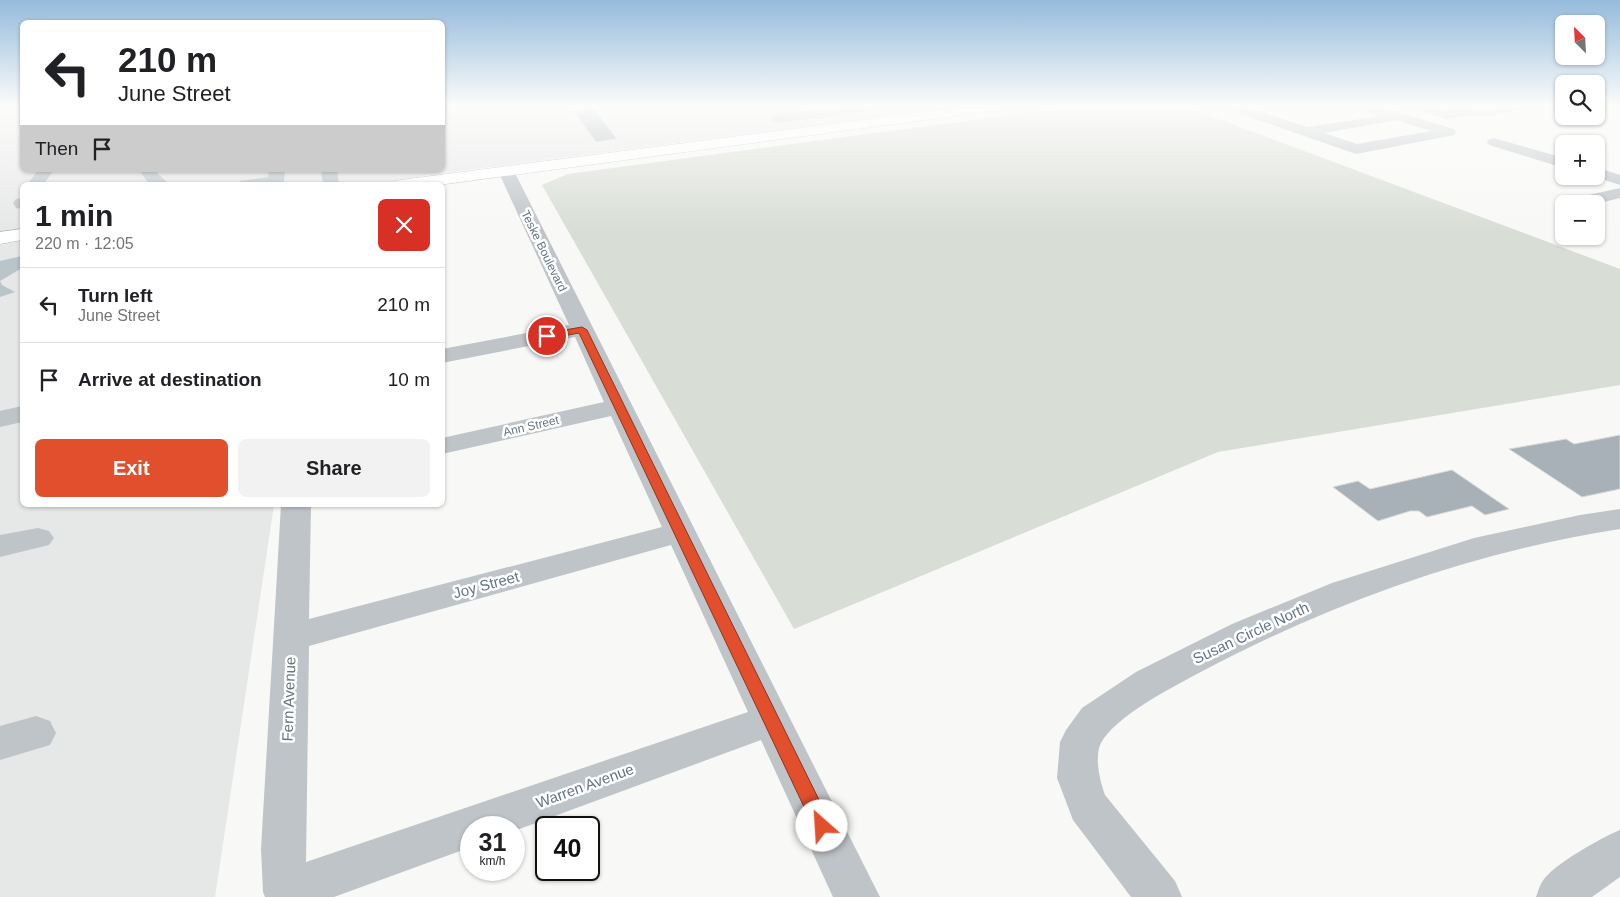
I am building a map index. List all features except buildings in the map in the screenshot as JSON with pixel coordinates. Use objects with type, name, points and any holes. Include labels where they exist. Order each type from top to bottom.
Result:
[{"type":"main road","points":[[424,182],[683,148]]},
{"type":"main road","points":[[0,238],[20,235]]},
{"type":"street","points":[[1515,148],[1555,159]]},
{"type":"street","name":"Teske Boulevard","points":[[506,171],[857,897]]},
{"type":"street","points":[[38,182],[46,172]]},
{"type":"street","points":[[150,172],[153,180],[157,182]]},
{"type":"street","points":[[268,182],[276,181],[276,172]]},
{"type":"street","points":[[1605,180],[1618,191]]},
{"type":"street","points":[[1605,195],[1618,191]]},
{"type":"street","points":[[445,355],[582,330]]},
{"type":"street","name":"Ann Street","points":[[445,445],[619,406]]},
{"type":"street","points":[[0,419],[20,414]]},
{"type":"street","name":"Fern Avenue","points":[[286,892],[283,849],[296,507]]},
{"type":"street","name":"Susan Circle North","points":[[1159,897],[1088,806],[1078,778],[1080,742],[1096,719],[1149,682],[1244,633],[1344,591],[1474,549],[1620,519]]},
{"type":"street","name":"Joy Street","points":[[291,638],[681,532]]},
{"type":"street","points":[[0,546],[38,538]]},
{"type":"street","name":"Warren Avenue","points":[[286,892],[771,720]]},
{"type":"street","points":[[1559,897],[1581,877],[1620,851]]},
{"type":"shaded area","points":[[0,148],[20,148],[20,172],[445,172],[445,148],[638,148],[421,176],[422,182],[20,182],[20,507],[274,507],[215,897],[0,897]]},
{"type":"shaded area","points":[[764,148],[1296,148],[1620,269],[1620,385],[1218,452],[794,629],[542,185],[568,174]]},
{"type":"shaded area","points":[[20,256],[20,269],[0,281],[0,261]]},
{"type":"shaded area","points":[[0,281],[2,285],[15,292],[0,297]]},
{"type":"route","points":[[547,336],[582,330],[822,826]]}]
